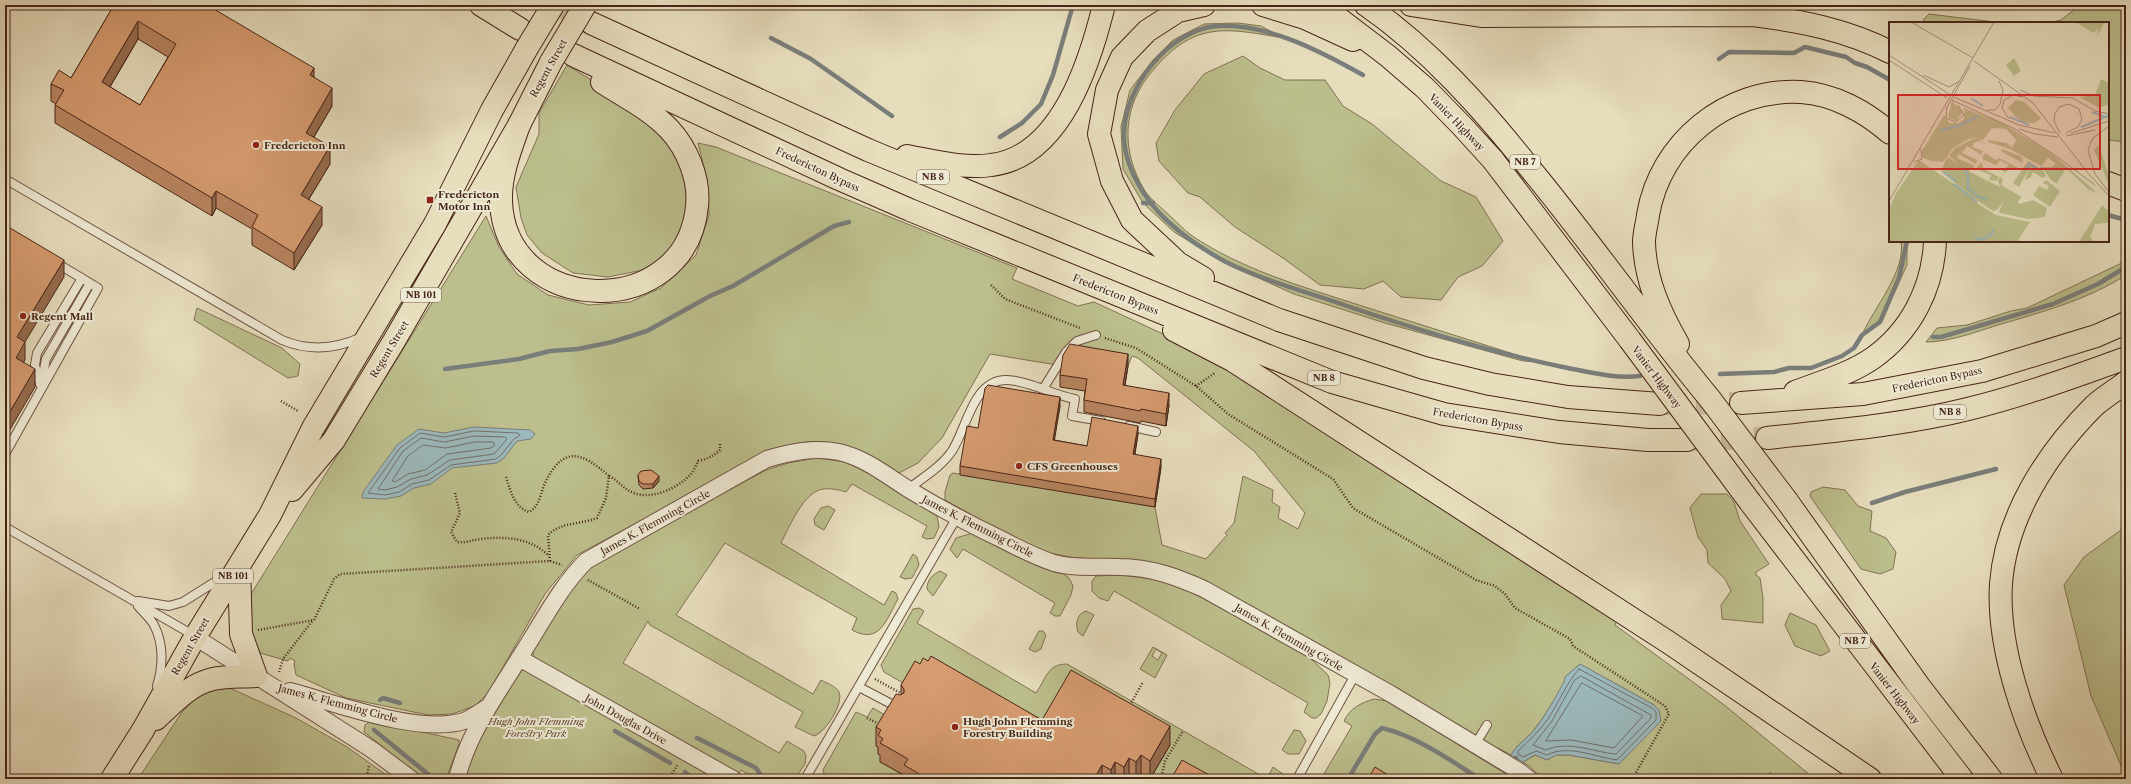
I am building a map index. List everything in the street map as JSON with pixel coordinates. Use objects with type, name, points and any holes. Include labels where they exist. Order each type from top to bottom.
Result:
[{"type":"main road","points":[[481,5],[523,39]]},
{"type":"main road","name":"Regent Street","points":[[112,779],[143,730],[195,637],[270,515],[313,428],[435,224],[467,164],[523,39],[553,5]]},
{"type":"main road","points":[[868,150],[955,165],[992,165],[1019,156],[1039,142],[1056,124],[1073,97],[1086,64],[1104,5]]},
{"type":"main road","points":[[1204,5],[1178,11],[1154,27],[1122,57],[1107,90],[1100,134],[1112,180],[1132,220],[1178,264],[1279,320]]},
{"type":"main road","points":[[1263,5],[1305,18],[1388,56]]},
{"type":"main road","name":"Vanier Highway","points":[[1321,5],[1388,56],[1425,88],[1493,160],[1630,340],[1750,502],[1962,779]]},
{"type":"main road","name":"NB 7","points":[[1366,5],[1439,66],[1491,120],[1561,206],[1669,340],[1710,399],[1787,501],[1919,686],[1991,779]]},
{"type":"main road","points":[[1411,5],[1481,16],[1753,15],[1783,19],[1844,32],[1889,52]]},
{"type":"main road","name":"Regent Street","points":[[270,515],[334,440],[398,334],[518,125],[564,59],[588,14]]},
{"type":"main road","name":"NB 8","points":[[588,14],[868,150],[1279,320],[1424,368],[1490,384],[1568,397],[1660,404]]},
{"type":"main road","points":[[518,125],[502,184],[502,215],[510,240],[517,251],[555,284],[587,291],[616,290],[638,285],[658,274],[687,244],[693,229],[696,214],[697,185],[687,156],[678,141],[669,129],[643,107],[564,59]]},
{"type":"main road","name":"Fredericton Bypass","points":[[564,59],[980,241],[1142,304],[1332,382],[1444,414],[1559,432],[1648,440],[1687,440]]},
{"type":"main road","points":[[1669,340],[1662,314],[1647,274],[1644,240],[1650,202],[1657,181],[1675,150],[1693,131],[1719,113],[1738,103],[1781,92],[1802,92],[1836,100],[1854,107],[1889,132]]},
{"type":"main road","points":[[2109,176],[2126,177]]},
{"type":"main road","points":[[2109,183],[2126,190]]},
{"type":"main road","points":[[980,241],[1167,327],[1232,360],[1668,642],[1870,779]]},
{"type":"main road","points":[[1773,401],[1844,374],[1872,358],[1892,342],[1907,324],[1930,280],[1935,242]]},
{"type":"main road","name":"Fredericton Bypass","points":[[1741,403],[1863,394],[1982,371],[2096,336],[2126,324]]},
{"type":"main road","name":"NB 8","points":[[1767,438],[1890,422],[1967,410],[2126,358]]},
{"type":"main road","points":[[2052,779],[2015,690],[2003,639],[2001,584],[2011,531],[2030,488],[2052,455],[2095,405],[2126,382]]},
{"type":"main road","points":[[143,730],[190,688],[201,682],[214,678],[265,681],[242,634],[239,566]]},
{"type":"street","name":"James K. Flemming Circle","points":[[457,779],[465,756],[488,707],[567,581],[586,561],[767,460],[802,451],[823,450],[838,452],[854,457],[871,465],[908,489],[957,517],[1023,550],[1055,563],[1080,567],[1121,567],[1162,572],[1204,589],[1475,745],[1526,777]]},
{"type":"street","points":[[195,637],[265,681]]},
{"type":"street","name":"John Douglas Drive","points":[[519,658],[733,779]]},
{"type":"street","name":"James K. Flemming Circle","points":[[265,681],[370,713],[426,725],[446,725],[466,721],[488,707]]},
{"type":"street","name":"James K. Flemming Circle","points":[[265,681],[371,749],[411,779]]},
{"type":"lane","points":[[5,179],[282,340],[296,346],[334,346],[352,342],[370,333]]},
{"type":"lane","points":[[5,454],[40,391],[46,358],[90,283],[50,259]]},
{"type":"lane","points":[[40,391],[35,366],[37,353],[82,278]]},
{"type":"lane","points":[[1042,389],[1066,352],[1077,341],[1096,335]]},
{"type":"lane","points":[[908,489],[940,465],[952,450],[982,391],[993,382],[1006,380],[1023,382],[1062,397],[1075,399],[1072,416],[1107,422]]},
{"type":"lane","points":[[1121,424],[1156,432]]},
{"type":"lane","points":[[805,779],[957,517]]},
{"type":"lane","points":[[5,527],[195,637]]},
{"type":"lane","points":[[133,601],[169,606],[183,602],[239,566]]},
{"type":"lane","points":[[133,601],[154,625],[161,645],[162,670],[143,730]]},
{"type":"lane","points":[[1297,779],[1355,675]]},
{"type":"lane","points":[[858,687],[899,708]]},
{"type":"lane","points":[[1475,745],[1487,725]]},
{"type":"path","points":[[859,10],[862,5]]},
{"type":"path","points":[[991,285],[1006,299],[1096,335],[1136,348],[1196,386],[1228,414],[1333,479],[1353,508],[1476,580],[1495,586],[1505,594],[1515,608],[1570,639],[1574,646],[1665,706],[1669,714],[1634,776],[1628,779]]},
{"type":"path","points":[[281,401],[298,411]]},
{"type":"path","points":[[506,478],[516,504],[522,510],[529,512],[535,509],[545,483],[559,461],[564,458],[575,456],[586,459],[602,469],[616,480],[621,487],[636,494],[648,496],[666,491],[692,473],[698,461],[706,460],[717,454],[720,450],[720,442]]},
{"type":"path","points":[[550,561],[548,538],[551,531],[576,522],[597,518],[606,498],[609,476]]},
{"type":"path","points":[[455,494],[460,512],[451,532],[456,542],[465,543],[480,539],[514,538],[536,546],[550,556]]},
{"type":"path","points":[[265,681],[314,620],[334,579],[340,574],[550,561],[563,566]]},
{"type":"path","points":[[587,579],[640,609]]},
{"type":"path","points":[[256,631],[314,620]]},
{"type":"path","points":[[866,674],[905,696]]},
{"type":"path","points":[[1129,707],[1144,682]]},
{"type":"path","points":[[868,718],[877,723]]},
{"type":"path","points":[[1161,779],[1165,761],[1183,731]]},
{"type":"green space","points":[[2080,5],[2126,5],[2126,142],[2109,140],[2109,22],[2052,22],[2061,20]]},
{"type":"green space","points":[[1929,14],[1995,22],[1926,22],[1923,20]]},
{"type":"green space","points":[[1238,23],[1261,26],[1283,38],[1228,31],[1198,35],[1183,42],[1169,53],[1143,83],[1130,113],[1128,144],[1131,160],[1137,175],[1150,198],[1191,235],[1252,268],[1318,292],[1539,362],[1523,361],[1385,323],[1294,294],[1223,262],[1174,232],[1143,203],[1123,169],[1121,127],[1130,90],[1153,60],[1173,40],[1204,24]]},
{"type":"green space","points":[[1243,56],[1260,68],[1285,80],[1325,80],[1343,106],[1372,124],[1441,181],[1476,197],[1503,241],[1482,266],[1458,277],[1441,300],[1401,297],[1383,281],[1364,289],[1320,285],[1283,258],[1235,227],[1200,197],[1188,193],[1159,161],[1156,143],[1175,110],[1204,74]]},
{"type":"green space","points":[[567,65],[632,105],[657,126],[675,153],[689,184],[683,233],[653,268],[608,277],[573,273],[542,253],[527,235],[521,218],[516,187],[539,134],[539,113]]},
{"type":"green space","points":[[698,143],[716,147],[1017,268],[1012,279],[1078,306],[1094,302],[1202,352],[1618,618],[1615,625],[1723,704],[1815,779],[1778,779],[1770,772],[1766,779],[1543,779],[1523,762],[1535,755],[1547,760],[1556,755],[1569,755],[1619,764],[1630,753],[1659,710],[1654,705],[1580,664],[1565,677],[1565,682],[1542,718],[1531,733],[1511,755],[1498,748],[1497,749],[1218,590],[1126,560],[1076,558],[1049,553],[1019,541],[945,500],[945,492],[950,475],[953,473],[1155,507],[1162,545],[1206,559],[1227,535],[1225,533],[1234,523],[1243,476],[1273,490],[1272,502],[1280,507],[1278,518],[1298,529],[1305,513],[1254,451],[1138,358],[1132,356],[1128,366],[1057,365],[990,354],[942,438],[918,463],[899,473],[863,454],[826,442],[799,443],[766,453],[577,555],[545,594],[488,693],[475,706],[452,714],[428,715],[346,698],[296,675],[294,664],[295,661],[290,658],[288,661],[260,653],[251,632],[249,610],[251,594],[486,216],[499,247],[517,274],[548,295],[589,305],[630,302],[661,288],[696,255],[709,215],[707,179]]},
{"type":"green space","points":[[1901,242],[1907,242],[1907,265],[1880,322],[1862,335],[1894,277],[1899,265]]},
{"type":"green space","points":[[2126,261],[2126,275],[2096,292],[2048,310],[1962,336],[1935,342],[1926,342],[1937,328],[1967,325],[2011,311],[2027,308]]},
{"type":"green space","points":[[197,308],[282,348],[300,364],[298,376],[288,378],[194,320]]},
{"type":"green space","points":[[817,458],[845,462],[874,476],[937,516],[939,527],[934,538],[927,539],[922,537],[927,526],[852,484],[846,492],[829,489],[817,491],[804,503],[788,528],[781,543],[884,605],[892,591],[896,593],[898,599],[886,622],[881,628],[876,632],[869,634],[862,634],[852,630],[857,618],[725,543],[676,615],[813,694],[821,680],[836,688],[840,697],[839,704],[823,730],[814,736],[795,727],[803,712],[650,625],[648,621],[623,663],[779,753],[787,741],[804,751],[806,756],[805,764],[795,779],[756,779],[741,770],[738,775],[535,659],[533,653],[556,610],[579,578],[596,563],[606,556],[766,470],[788,463]]},
{"type":"green space","points":[[1823,487],[1845,490],[1858,506],[1872,511],[1870,531],[1886,538],[1896,552],[1893,569],[1880,574],[1861,569],[1810,496],[1811,492]]},
{"type":"green space","points":[[1701,494],[1727,494],[1734,502],[1740,521],[1769,564],[1756,572],[1756,575],[1760,578],[1763,598],[1763,623],[1722,619],[1721,605],[1731,591],[1725,579],[1708,563],[1707,550],[1698,537],[1690,508]]},
{"type":"green space","points":[[828,506],[835,510],[824,530],[815,525],[814,519],[821,508]]},
{"type":"green space","points":[[2121,530],[2126,542],[2126,777],[2091,696],[2064,585],[2084,557]]},
{"type":"green space","points":[[973,533],[1027,560],[1062,573],[1069,578],[1073,586],[1071,595],[1060,616],[1055,616],[1050,613],[1055,603],[963,549],[957,558],[950,549],[956,538]]},
{"type":"green space","points":[[913,554],[917,557],[919,565],[912,578],[905,579],[900,577]]},
{"type":"green space","points":[[940,571],[947,575],[933,596],[927,589],[928,583],[932,576]]},
{"type":"green space","points":[[1121,575],[1159,580],[1182,587],[1308,656],[1328,675],[1330,683],[1327,701],[1321,714],[1316,718],[1312,718],[1304,712],[1308,703],[1114,591],[1108,601],[1099,598],[1092,591],[1092,581],[1096,576]]},
{"type":"green space","points":[[919,608],[924,611],[917,623],[1036,693],[1051,669],[1067,664],[1267,779],[1150,779],[1170,744],[1039,744],[910,687],[884,672],[881,665],[913,609]]},
{"type":"green space","points":[[1086,611],[1094,615],[1083,636],[1078,632],[1077,622],[1081,614]]},
{"type":"green space","points":[[1790,613],[1816,625],[1830,651],[1821,656],[1795,646],[1785,625]]},
{"type":"green space","points":[[1039,631],[1043,631],[1046,635],[1041,649],[1035,652],[1029,649]]},
{"type":"green space","points":[[1153,647],[1167,655],[1155,678],[1140,669]],"holes":[[[1156,649],[1162,653],[1158,660],[1152,656]]]},
{"type":"green space","name":"Hugh John Flemming Forestry Park","points":[[519,658],[733,779],[457,779]]},
{"type":"green space","points":[[223,685],[296,718],[347,747],[392,779],[138,779],[182,712],[207,688]]},
{"type":"green space","points":[[1374,699],[1387,701],[1514,779],[1321,779],[1352,726],[1344,721],[1346,716],[1356,707]]},
{"type":"green space","points":[[873,708],[892,719],[877,746],[881,749],[883,757],[881,762],[908,778],[830,779],[824,774],[823,770],[856,712],[867,717]]},
{"type":"green space","points":[[371,721],[459,740],[459,744],[446,779],[423,779],[364,732],[365,725]]},
{"type":"green space","points":[[1294,730],[1300,731],[1306,741],[1299,754],[1288,754],[1282,750]]},
{"type":"green space","points":[[1273,767],[1283,774],[1284,779],[1267,779]]},
{"type":"green space","points":[[1141,774],[1150,779],[1138,779]]},
{"type":"water","points":[[474,427],[530,430],[535,434],[531,439],[517,441],[504,458],[497,463],[452,468],[431,484],[414,488],[401,496],[385,499],[362,498],[363,492],[397,445],[419,429],[444,433]]},
{"type":"water","points":[[1580,664],[1654,705],[1659,710],[1661,721],[1619,764],[1569,755],[1556,755],[1547,760],[1535,755],[1523,762],[1511,755],[1531,733],[1542,718],[1564,682],[1565,677]]},
{"type":"building","name":"Fredericton Inn","points":[[114,5],[207,5],[314,68],[310,75],[332,88],[306,133],[330,146],[301,195],[322,207],[294,253],[252,227],[258,215],[216,191],[212,198],[55,105],[64,90],[51,84],[59,70],[71,78]],"holes":[[[138,21],[176,44],[140,105],[102,82]]]},
{"type":"building","name":"Regent Mall","points":[[5,225],[64,260],[17,337],[25,342],[16,358],[35,369],[5,420]]},
{"type":"building","points":[[1070,344],[1128,354],[1123,385],[1169,393],[1166,414],[1141,409],[1140,411],[1084,400],[1087,379],[1060,375],[1063,355]]},
{"type":"building","points":[[988,385],[1060,397],[1053,440],[1087,446],[1092,417],[1138,426],[1133,454],[1161,459],[1155,499],[960,466],[967,426],[978,428],[985,388]]},
{"type":"building","points":[[651,470],[659,476],[653,484],[643,484],[639,481],[638,475],[641,471]]},
{"type":"building","name":"Hugh John Flemming Forestry Building","points":[[931,656],[1042,720],[1071,670],[1170,726],[1150,761],[1141,755],[1136,762],[1129,758],[1124,767],[1115,762],[1111,770],[1102,765],[1094,779],[928,779],[904,765],[908,759],[880,743],[883,739],[878,735],[881,730],[876,727],[896,694],[900,695],[904,693],[904,689],[901,685],[915,661],[920,664],[923,658],[928,661]]},
{"type":"building","points":[[1182,760],[1213,777],[1211,779],[1171,779]]},
{"type":"building","points":[[1375,767],[1393,778],[1393,779],[1368,779]]},
{"type":"waterway","points":[[1000,137],[1022,123],[1041,104],[1053,75],[1073,5]]},
{"type":"waterway","points":[[1363,75],[1311,48],[1274,34],[1236,26],[1217,26],[1199,30],[1182,38],[1166,50],[1152,65],[1140,82],[1131,100],[1126,118],[1124,143],[1127,158],[1139,186],[1159,213],[1169,223],[1215,256],[1240,269],[1400,324],[1454,340],[1536,361],[1592,373],[1621,377],[1640,376]]},
{"type":"waterway","points":[[771,38],[811,59],[892,116]]},
{"type":"waterway","points":[[1719,59],[1729,52],[1794,53],[1805,47],[1846,57],[1889,79]]},
{"type":"waterway","points":[[1143,203],[1153,203]]},
{"type":"waterway","points":[[2109,215],[2126,220]]},
{"type":"waterway","points":[[445,369],[519,359],[550,351],[578,349],[612,342],[647,331],[710,296],[733,286],[834,226],[849,222]]},
{"type":"waterway","points":[[1720,374],[1774,372],[1789,368],[1811,368],[1842,356],[1854,348],[1862,335],[1880,322],[1899,278],[1907,242]]},
{"type":"waterway","points":[[1933,337],[1941,337],[2053,304],[2098,284],[2126,267]]},
{"type":"waterway","points":[[1872,503],[1905,492],[1996,469]]},
{"type":"waterway","points":[[380,700],[383,698],[400,703]]},
{"type":"waterway","points":[[1348,779],[1375,734],[1382,728],[1420,743],[1480,779]]},
{"type":"waterway","points":[[374,730],[434,779]]},
{"type":"waterway","points":[[615,731],[670,763]]},
{"type":"waterway","points":[[697,738],[756,768],[760,774],[757,779]]},
{"type":"waterway","points":[[1504,779],[1516,758]]},
{"type":"waterway","points":[[685,772],[693,779]]},
{"type":"tunnel","points":[[559,5],[591,23]]},
{"type":"tunnel","points":[[520,29],[569,61]]},
{"type":"tunnel","points":[[1663,404],[1741,403]]},
{"type":"tunnel","points":[[1688,440],[1767,438]]},
{"type":"place","name":"Fredericton Inn","points":[[256,145]]},
{"type":"place","name":"Fredericton Motor Inn","points":[[430,200]]},
{"type":"place","name":"Regent Mall","points":[[23,316]]},
{"type":"place","name":"CFS Greenhouses","points":[[1019,466]]},
{"type":"place","name":"Hugh John Flemming Forestry Building","points":[[955,727]]}]
